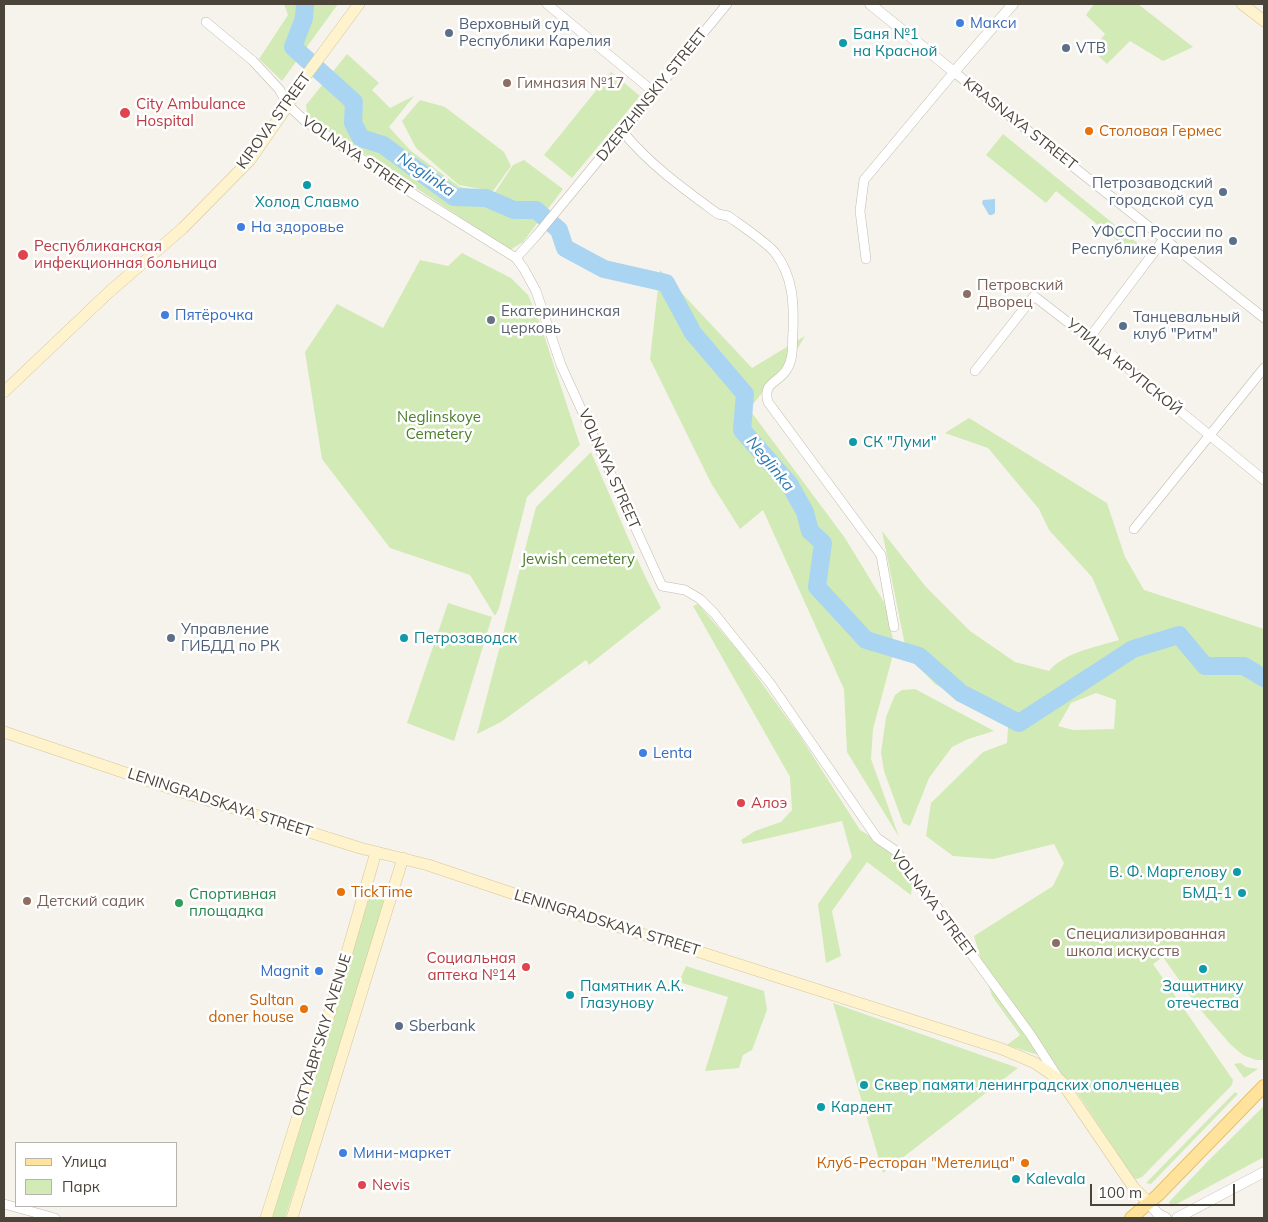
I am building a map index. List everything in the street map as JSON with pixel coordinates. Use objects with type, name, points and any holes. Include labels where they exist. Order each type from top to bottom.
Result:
[{"type":"main road","name":"KIROVA STREET","points":[[4,392],[108,292],[198,213],[250,160],[302,82],[358,4]]},
{"type":"main road","points":[[1242,4],[1264,21]]},
{"type":"main road","name":"LENINGRADSKAYA STREET","points":[[4,732],[179,791],[376,852],[403,858],[1002,1049],[1035,1064],[1061,1081],[1134,1188],[1149,1203]]},
{"type":"main road","name":"OKTYABR'SKIY AVENUE","points":[[266,1218],[322,1039],[376,852]]},
{"type":"main road","name":"OKTYABR'SKIY AVENUE","points":[[292,1218],[403,858]]},
{"type":"main road","points":[[1131,1218],[1149,1203],[1264,1086]]},
{"type":"street","points":[[547,4],[655,92]]},
{"type":"street","name":"DZERZHINSKIY STREET","points":[[516,258],[623,132],[727,4]]},
{"type":"street","name":"KRASNAYA STREET","points":[[870,4],[1264,318]]},
{"type":"street","points":[[866,259],[860,211],[864,180],[1013,4]]},
{"type":"street","name":"VOLNAYA STREET","points":[[206,22],[253,61],[279,89],[288,105],[305,122],[415,195],[516,258],[536,291],[561,365],[662,586],[684,590],[700,599],[714,612],[770,684],[877,838],[896,851],[902,858],[1030,1034],[1061,1081]]},
{"type":"street","points":[[623,132],[667,176],[718,214],[728,216],[776,252],[790,279],[794,307],[791,360],[786,371],[768,388],[766,394],[768,402],[881,555],[894,627]]},
{"type":"street","points":[[1090,337],[1164,239]]},
{"type":"street","name":"УЛИЦА КРУПСКОЙ","points":[[975,370],[1034,296],[1090,337],[1264,480]]},
{"type":"street","points":[[1134,529],[1264,368]]},
{"type":"street","points":[[1173,1218],[1177,1218],[1264,1172]]},
{"type":"street","points":[[1149,1203],[1158,1214],[1166,1218]]},
{"type":"street","points":[[4,1204],[55,1218]]},
{"type":"green space","points":[[284,4],[338,4],[282,81],[259,59],[288,15]]},
{"type":"green space","points":[[1094,4],[1138,4],[1193,47],[1163,61],[1130,41],[1107,64],[1092,50],[1105,34],[1086,15]]},
{"type":"green space","points":[[347,54],[379,83],[372,90],[390,108],[414,96],[389,127],[411,151],[460,187],[494,194],[513,165],[524,160],[563,189],[523,242],[510,250],[313,120],[307,113],[306,105]]},
{"type":"green space","points":[[611,72],[640,96],[572,178],[544,155]]},
{"type":"green space","points":[[420,100],[445,107],[504,152],[511,166],[493,191],[459,185],[416,148],[402,121]]},
{"type":"green space","points":[[1003,134],[1142,247],[1135,255],[1056,191],[1046,203],[986,155]]},
{"type":"green space","name":"Neglinskoye Cemetery","points":[[462,253],[511,278],[528,295],[540,323],[580,445],[527,497],[499,608],[495,616],[470,575],[390,548],[322,459],[305,352],[337,304],[383,328],[420,260],[448,266]]},
{"type":"green space","points":[[660,270],[752,368],[805,336],[796,351],[749,409],[845,538],[884,602],[895,647],[873,729],[871,759],[899,837],[847,752],[844,689],[763,510],[740,529],[711,483],[650,359]]},
{"type":"green space","points":[[969,418],[1107,503],[1125,557],[1144,590],[1264,629],[1264,1060],[1256,1060],[1243,1055],[1231,1045],[1198,1007],[1163,957],[1153,964],[1233,1080],[1232,1085],[1142,1177],[1137,1179],[1134,1178],[1070,1082],[1038,1055],[1007,1045],[1020,1035],[992,996],[974,936],[1053,886],[1064,863],[1054,844],[993,859],[953,856],[926,836],[931,803],[983,752],[1007,743],[1008,727],[935,684],[907,655],[882,531],[926,587],[970,631],[1015,662],[1049,671],[1063,659],[1072,655],[1119,640],[1092,577],[1049,530],[1039,509],[988,448],[945,433]],"holes":[[[1096,693],[1116,700],[1114,729],[1073,730],[1058,726],[1071,703]]]},
{"type":"green space","name":"Jewish cemetery","points":[[591,452],[643,572],[661,608],[589,665],[586,660],[501,722],[477,734],[536,507]]},
{"type":"green space","points":[[448,603],[492,617],[454,741],[407,723]]},
{"type":"green space","points":[[698,604],[739,652],[800,736],[860,830],[895,851],[913,879],[911,895],[867,862],[832,911],[841,956],[826,963],[818,904],[852,857],[842,821],[743,844],[741,840],[755,831],[781,822],[792,810],[790,777],[693,606]]},
{"type":"green space","points":[[915,689],[994,731],[968,739],[952,747],[929,778],[910,826],[903,823],[884,771],[881,753],[886,717],[895,695],[902,690]]},
{"type":"green space","points":[[370,895],[387,901],[285,1218],[267,1218]]},
{"type":"green space","points":[[686,966],[764,991],[767,1010],[752,1050],[743,1055],[739,1068],[705,1071],[728,997],[679,982]]},
{"type":"green space","points":[[833,1003],[1018,1068],[883,1173]]},
{"type":"green space","points":[[1241,1063],[1246,1067],[1258,1069],[1244,1078],[1234,1064]]},
{"type":"green space","points":[[1235,1092],[1238,1094],[1151,1184],[1146,1183]]},
{"type":"green space","points":[[1264,1106],[1264,1157],[1171,1207],[1169,1202]]},
{"type":"water","points":[[995,199],[995,213],[989,215],[982,203],[983,200]]},
{"type":"waterway","name":"Neglinka","points":[[305,4],[304,18],[293,47],[354,102],[353,123],[361,138],[383,145],[454,197],[486,198],[514,210],[536,210],[559,230],[565,248],[604,269],[666,283],[693,333],[745,394],[742,430],[790,485],[805,512],[810,531],[823,543],[817,587],[866,640],[919,656],[961,693],[1019,723],[1133,649],[1179,635],[1205,666],[1244,666],[1264,678]]},
{"type":"place","name":"Макси","points":[[960,23]]},
{"type":"place","name":"Верховный суд Республики Карелия","points":[[449,33]]},
{"type":"place","name":"Баня №1 на Красной","points":[[843,43]]},
{"type":"place","name":"VTB","points":[[1066,48]]},
{"type":"place","name":"Гимназия №17","points":[[507,83]]},
{"type":"place","name":"City Ambulance Hospital","points":[[125,113]]},
{"type":"place","name":"Столовая Гермес","points":[[1089,131]]},
{"type":"place","name":"Холод Славмо","points":[[307,185]]},
{"type":"place","name":"Петрозаводский городской суд","points":[[1223,192]]},
{"type":"place","name":"На здоровье","points":[[241,227]]},
{"type":"place","name":"УФССП России по Республике Карелия","points":[[1233,241]]},
{"type":"place","name":"Республиканская инфекционная больница","points":[[23,255]]},
{"type":"place","name":"Петровский Дворец","points":[[967,294]]},
{"type":"place","name":"Пятёрочка","points":[[165,315]]},
{"type":"place","name":"Екатерининская церковь","points":[[491,320]]},
{"type":"place","name":"Танцевальный клуб \"Ритм\"","points":[[1123,326]]},
{"type":"place","name":"СК \"Луми\"","points":[[853,442]]},
{"type":"place","name":"Управление ГИБДД по РК","points":[[171,638]]},
{"type":"place","name":"Петрозаводск","points":[[404,638]]},
{"type":"place","name":"Lenta","points":[[643,753]]},
{"type":"place","name":"Алоэ","points":[[741,803]]},
{"type":"place","name":"В. Ф. Маргелову","points":[[1237,872]]},
{"type":"place","name":"TickTime","points":[[341,892]]},
{"type":"place","name":"БМД-1","points":[[1242,893]]},
{"type":"place","name":"Детский садик","points":[[27,901]]},
{"type":"place","name":"Спортивная площадка","points":[[179,903]]},
{"type":"place","name":"Специализированная школа искусств","points":[[1056,943]]},
{"type":"place","name":"Социальная аптека №14","points":[[526,967]]},
{"type":"place","name":"Защитнику отечества","points":[[1203,969]]},
{"type":"place","name":"Magnit","points":[[319,971]]},
{"type":"place","name":"Памятник А.К. Глазунову","points":[[570,995]]},
{"type":"place","name":"Sultan doner house","points":[[304,1009]]},
{"type":"place","name":"Sberbank","points":[[399,1026]]},
{"type":"place","name":"Сквер памяти ленинградских ополченцев","points":[[864,1085]]},
{"type":"place","name":"Кардент","points":[[821,1107]]},
{"type":"place","name":"Мини-маркет","points":[[343,1153]]},
{"type":"place","name":"Клуб-Ресторан \"Метелица\"","points":[[1025,1163]]},
{"type":"place","name":"Kalevala","points":[[1016,1179]]},
{"type":"place","name":"Nevis","points":[[362,1185]]}]
